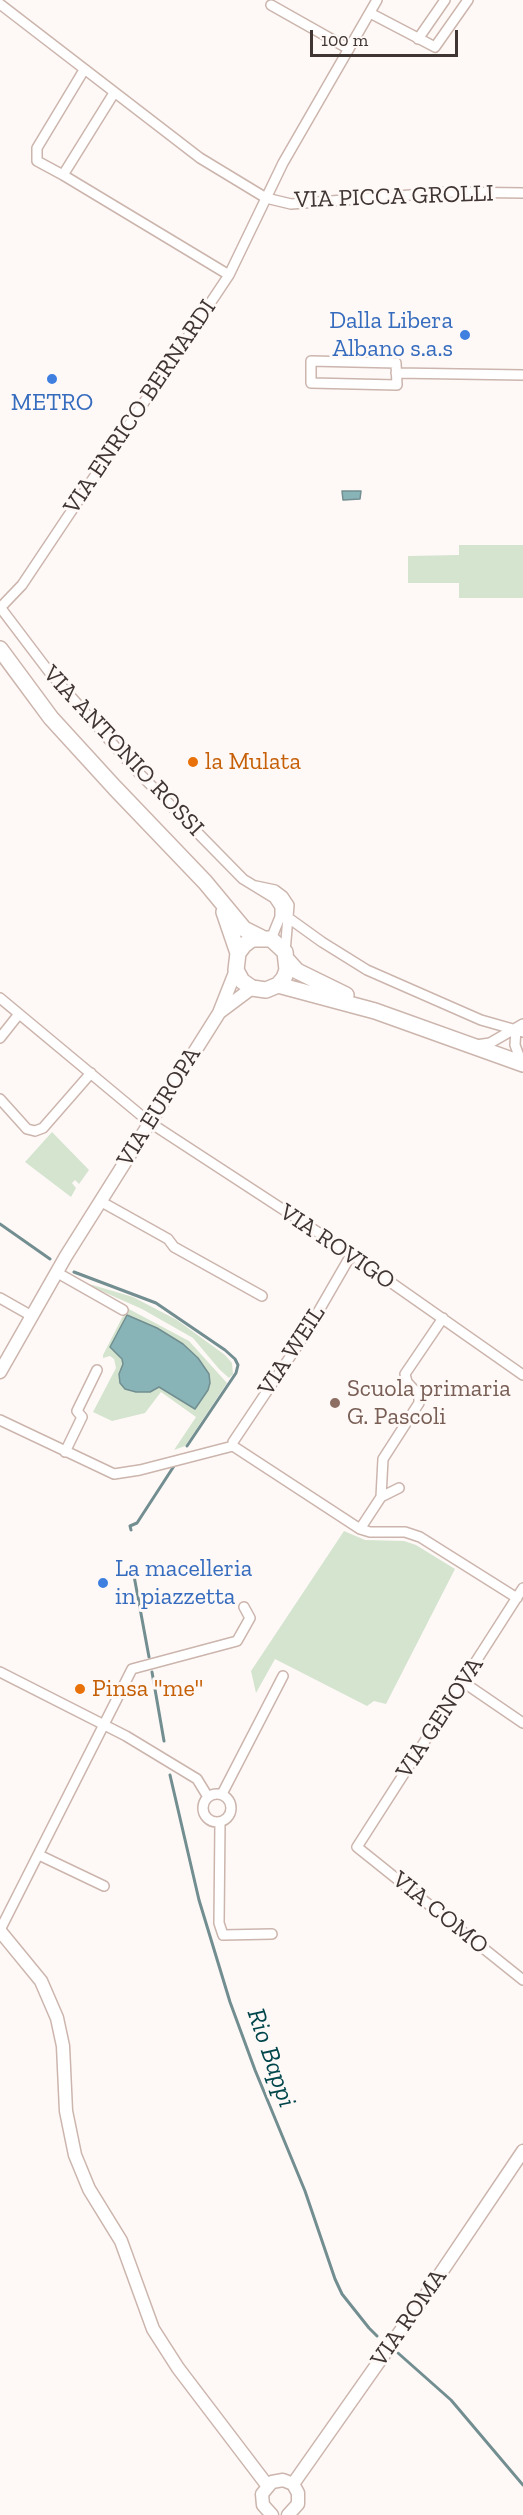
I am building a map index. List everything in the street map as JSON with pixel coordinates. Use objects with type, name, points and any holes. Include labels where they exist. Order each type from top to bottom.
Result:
[{"type":"main road","name":"VIA ANTONIO ROSSI","points":[[0,650],[51,718],[205,882],[244,929],[266,939],[286,956],[297,970],[375,1011]]},
{"type":"main road","name":"VIA ANTONIO ROSSI","points":[[221,904],[238,953],[236,970]]},
{"type":"main road","points":[[238,953],[252,939],[266,939]]},
{"type":"main road","points":[[278,985],[284,978],[286,956]]},
{"type":"main road","points":[[236,970],[242,981],[252,988]]},
{"type":"main road","name":"VIA ANTONIO ROSSI","points":[[252,988],[266,990],[278,985],[375,1011],[522,1064]]},
{"type":"street","name":"VIA ENRICO BERNARDI","points":[[0,607],[18,590],[229,275],[283,164],[377,0]]},
{"type":"street","points":[[418,39],[445,0]]},
{"type":"street","points":[[370,13],[435,47],[468,0]]},
{"type":"street","points":[[0,4],[200,158],[266,198]]},
{"type":"street","points":[[271,4],[349,48]]},
{"type":"street","points":[[84,70],[37,148],[37,161],[229,275]]},
{"type":"street","points":[[63,175],[114,93]]},
{"type":"street","name":"VIA PICCA GROLLI","points":[[266,198],[291,204],[450,192],[523,193]]},
{"type":"street","points":[[310,362],[396,363],[396,373],[397,385],[311,383],[310,362]]},
{"type":"street","points":[[396,373],[523,375]]},
{"type":"street","name":"VIA ANTONIO ROSSI","points":[[0,607],[50,674],[85,715],[243,879],[274,898],[280,907],[280,917],[266,939]]},
{"type":"street","name":"VIA ANTONIO ROSSI","points":[[254,886],[275,890],[284,896],[289,905],[290,919]]},
{"type":"street","points":[[286,956],[290,919],[367,970],[499,1027],[521,1028]]},
{"type":"street","name":"VIA EUROPA","points":[[0,1372],[56,1272],[219,1013],[236,970]]},
{"type":"street","name":"VIA EUROPA","points":[[219,1013],[252,988]]},
{"type":"street","name":"VIA ROVIGO","points":[[0,998],[149,1122],[351,1255],[523,1375]]},
{"type":"street","points":[[0,1038],[19,1014]]},
{"type":"street","points":[[467,1046],[490,1043],[521,1028]]},
{"type":"street","points":[[521,1028],[515,1044],[522,1064]]},
{"type":"street","points":[[0,1099],[27,1129],[34,1131],[43,1128],[91,1073]]},
{"type":"street","points":[[100,1201],[168,1239],[174,1247],[262,1296]]},
{"type":"street","name":"VIA WEIL","points":[[233,1446],[233,1442],[306,1333],[351,1255]]},
{"type":"street","points":[[56,1272],[123,1310]]},
{"type":"street","points":[[0,1298],[30,1315]]},
{"type":"street","points":[[381,1497],[383,1459],[418,1403],[419,1395],[407,1382],[405,1374],[443,1318]]},
{"type":"street","points":[[65,1452],[82,1417],[77,1412],[97,1370]]},
{"type":"street","points":[[0,1420],[114,1474],[123,1474],[233,1446],[360,1529],[370,1532],[405,1532],[420,1537],[515,1600],[523,1610]]},
{"type":"street","points":[[360,1529],[381,1497],[399,1488]]},
{"type":"street","name":"VIA GENOVA","points":[[357,1847],[523,1588]]},
{"type":"street","points":[[244,1607],[250,1618],[237,1641],[132,1669],[0,1930],[41,1981],[57,2018],[63,2046],[66,2111],[75,2155],[89,2189],[121,2241],[153,2329],[178,2368],[267,2485]]},
{"type":"street","points":[[0,1672],[103,1723],[197,1779],[208,1797]]},
{"type":"street","points":[[222,1794],[283,1676]]},
{"type":"street","points":[[463,1682],[523,1723]]},
{"type":"street","points":[[222,1794],[228,1798],[231,1812],[226,1818],[213,1821],[207,1817],[203,1810],[208,1797],[222,1794]]},
{"type":"street","points":[[220,1821],[219,1923],[223,1935],[272,1934]]},
{"type":"street","name":"VIA COMO","points":[[357,1847],[521,1975]]},
{"type":"street","points":[[39,1855],[104,1887]]},
{"type":"street","name":"VIA ROMA","points":[[293,2484],[428,2292],[523,2151]]},
{"type":"street","points":[[270,2515],[261,2500],[267,2485],[277,2480],[293,2484],[298,2493],[295,2513]]},
{"type":"green space","points":[[459,545],[523,545],[523,598],[459,598],[459,583],[408,583],[408,556],[459,555]]},
{"type":"green space","points":[[52,1132],[89,1170],[79,1184],[75,1180],[72,1183],[76,1188],[71,1197],[25,1162]]},
{"type":"green space","points":[[79,1281],[133,1297],[177,1320],[225,1355],[232,1363],[233,1374],[229,1378],[219,1369],[193,1338],[142,1309]]},
{"type":"green space","points":[[127,1308],[189,1341],[227,1383],[185,1446],[174,1450],[196,1417],[161,1392],[145,1413],[112,1421],[93,1412],[116,1368],[114,1359],[110,1356],[103,1358]],"holes":[[[127,1315],[157,1328],[183,1344],[198,1358],[195,1408],[159,1387],[149,1392],[136,1392],[122,1359]]]},
{"type":"green space","points":[[344,1531],[365,1540],[404,1541],[416,1545],[455,1569],[386,1704],[374,1701],[367,1706],[275,1659],[256,1693],[251,1671]]},
{"type":"water","points":[[342,491],[361,491],[360,499],[343,500]]},
{"type":"water","points":[[127,1315],[157,1328],[183,1344],[198,1358],[209,1374],[210,1383],[195,1409],[159,1387],[150,1392],[136,1392],[125,1389],[120,1383],[122,1359],[110,1347]]},
{"type":"waterway","name":"Rio Bappi","points":[[0,1224],[50,1259]]},
{"type":"waterway","name":"Rio Bappi","points":[[74,1272],[156,1303],[235,1359],[238,1365],[236,1373],[187,1446]]},
{"type":"waterway","name":"Rio Bappi","points":[[131,1530],[130,1526],[137,1523],[174,1466]]},
{"type":"waterway","name":"Rio Bappi","points":[[132,1565],[149,1657]]},
{"type":"waterway","points":[[152,1672],[164,1741]]},
{"type":"waterway","name":"Rio Bappi","points":[[170,1775],[199,1900],[230,2002],[255,2070],[305,2191],[335,2279],[342,2294],[377,2336]]},
{"type":"waterway","name":"Rio Bappi","points":[[398,2353],[451,2400],[523,2485]]},
{"type":"place","name":"Dalla Libera Albano s.a.s","points":[[465,335]]},
{"type":"place","name":"METRO","points":[[52,379]]},
{"type":"place","name":"la Mulata","points":[[193,762]]},
{"type":"place","name":"Scuola primaria G. Pascoli","points":[[335,1403]]},
{"type":"place","name":"La macelleria in piazzetta","points":[[103,1583]]},
{"type":"place","name":"Pinsa \"me\"","points":[[80,1689]]}]
